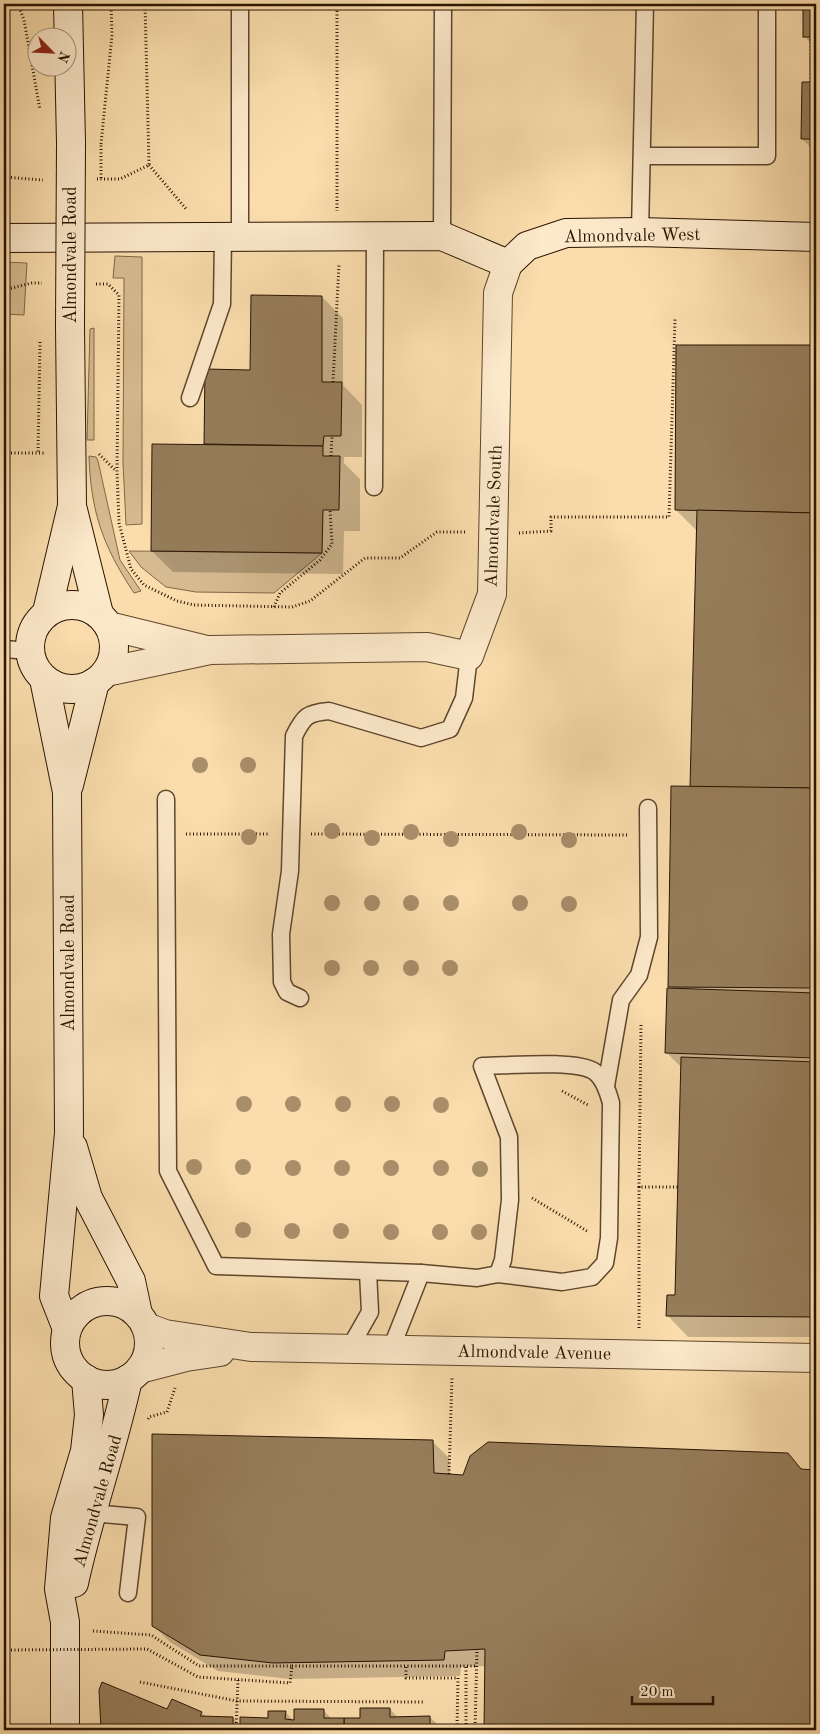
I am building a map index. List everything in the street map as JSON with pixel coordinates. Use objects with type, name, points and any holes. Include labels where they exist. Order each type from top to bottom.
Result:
[{"type":"street","name":"Almondvale Road","points":[[47,612],[72,506],[70,326],[71,143],[68,4]]},
{"type":"street","name":"Almondvale West","points":[[508,264],[527,246],[566,233],[640,232],[816,237]]},
{"type":"street","points":[[4,238],[442,236],[508,264]]},
{"type":"street","name":"Almondvale South","points":[[469,656],[492,594],[498,293],[508,264]]},
{"type":"street","name":"Almondvale Road","points":[[72,506],[104,620]]},
{"type":"street","points":[[210,650],[104,620],[87,607],[73,604],[60,606],[47,612],[17,650],[44,679],[70,690],[82,688],[100,677],[210,650],[427,647],[469,656]]},
{"type":"street","points":[[100,677],[113,659],[113,642],[104,620]]},
{"type":"street","name":"Almondvale Road","points":[[67,792],[100,677]]},
{"type":"street","name":"Almondvale Road","points":[[44,679],[67,792],[68,1133],[54,1296],[67,1329]]},
{"type":"street","name":"Almondvale Road","points":[[68,1133],[88,1198],[131,1281],[142,1320]]},
{"type":"street","points":[[107,1300],[125,1304],[142,1320],[148,1352],[134,1374],[103,1385],[86,1379],[71,1364],[66,1353],[67,1329],[78,1312],[88,1305],[107,1300]]},
{"type":"street","name":"Almondvale Avenue","points":[[142,1320],[165,1334],[251,1348],[452,1350],[816,1358]]},
{"type":"street","name":"Almondvale Avenue","points":[[134,1374],[186,1357],[251,1348]]},
{"type":"street","name":"Almondvale Road","points":[[65,1730],[91,1513],[134,1374]]},
{"type":"street","name":"Almondvale Road","points":[[76,1626],[59,1589],[65,1518],[85,1452],[89,1415],[86,1379]]},
{"type":"lane","points":[[190,398],[222,304],[232,236],[240,4]]},
{"type":"lane","points":[[442,236],[443,4]]},
{"type":"lane","points":[[640,232],[645,4]]},
{"type":"lane","points":[[643,156],[767,156],[767,4]]},
{"type":"lane","points":[[374,487],[375,235]]},
{"type":"lane","points":[[300,998],[287,992],[282,982],[281,934],[290,870],[292,744],[302,720],[313,712],[329,711],[421,738],[450,729],[464,698],[469,656]]},
{"type":"lane","points":[[166,799],[168,1171],[216,1266],[421,1273],[477,1278],[498,1274],[562,1282],[592,1278],[605,1263],[608,1238],[611,1103],[606,1086],[595,1072],[578,1065],[482,1066],[509,1137],[509,1195],[503,1260],[498,1274]]},
{"type":"lane","points":[[606,1086],[622,998],[639,975],[649,937],[648,808]]},
{"type":"lane","points":[[349,1349],[370,1312],[368,1272]]},
{"type":"lane","points":[[392,1349],[421,1273]]},
{"type":"lane","points":[[91,1513],[137,1517],[128,1593]]},
{"type":"path","points":[[4,15],[16,4],[24,20],[41,116]]},
{"type":"path","points":[[101,144],[112,36],[111,4]]},
{"type":"path","points":[[145,4],[149,165],[180,201]]},
{"type":"path","points":[[333,382],[339,262],[337,235],[337,4]]},
{"type":"path","points":[[811,37],[811,82]]},
{"type":"path","points":[[92,179],[120,179],[149,165]]},
{"type":"path","points":[[4,177],[46,180]]},
{"type":"path","points":[[4,290],[32,283],[50,283]]},
{"type":"path","points":[[88,284],[108,284],[119,295],[117,471],[120,523],[131,569],[144,585],[177,601],[194,605],[292,607],[310,601],[365,558],[400,558],[438,532],[473,532]]},
{"type":"path","points":[[519,533],[551,531],[551,517],[669,517],[675,319]]},
{"type":"path","points":[[331,456],[332,436]]},
{"type":"path","points":[[4,453],[38,453]]},
{"type":"path","points":[[274,607],[280,594],[320,560],[332,544],[330,510]]},
{"type":"path","points":[[166,834],[632,835],[633,843],[649,843]]},
{"type":"path","points":[[622,998],[641,1010],[638,1354]]},
{"type":"path","points":[[639,1187],[678,1187]]},
{"type":"path","points":[[509,1195],[530,1196],[592,1234],[608,1238],[639,1239]]},
{"type":"path","points":[[449,1474],[452,1350]]},
{"type":"path","points":[[146,1426],[149,1417],[167,1412],[186,1357]]},
{"type":"path","points":[[76,1626],[151,1635],[199,1666],[476,1666]]},
{"type":"path","points":[[4,1650],[147,1649],[198,1677],[290,1683],[292,1666]]},
{"type":"path","points":[[475,1730],[477,1649]]},
{"type":"path","points":[[406,1667],[406,1678],[458,1678],[457,1730]]},
{"type":"path","points":[[466,1667],[466,1730]]},
{"type":"path","points":[[236,1730],[238,1680]]},
{"type":"path","points":[[140,1682],[237,1701],[424,1702]]},
{"type":"shaded area","points":[[115,256],[142,257],[142,524],[126,525],[123,462],[124,278],[113,278]]},
{"type":"shaded area","points":[[4,262],[27,263],[24,315],[4,314]]},
{"type":"shaded area","points":[[94,328],[94,440],[87,440],[90,329]]},
{"type":"shaded area","points":[[89,456],[96,457],[98,461],[120,560],[141,591],[134,593],[114,560],[107,544],[96,512]]},
{"type":"shaded area","points":[[129,551],[322,553],[274,593],[196,592],[166,587],[141,567]]},
{"type":"building","points":[[803,4],[816,4],[816,37],[803,37]]},
{"type":"building","points":[[802,82],[816,82],[816,139],[801,139]]},
{"type":"building","points":[[251,295],[322,296],[322,382],[342,382],[341,436],[324,436],[323,446],[204,444],[205,369],[250,370]]},
{"type":"building","points":[[676,345],[816,345],[816,513],[675,510]]},
{"type":"building","points":[[152,444],[323,446],[323,456],[340,456],[339,510],[323,510],[322,553],[151,551]]},
{"type":"building","points":[[697,510],[816,513],[816,788],[690,787]]},
{"type":"building","points":[[671,786],[816,788],[816,988],[668,987]]},
{"type":"building","points":[[667,988],[816,993],[816,1058],[665,1053]]},
{"type":"building","points":[[681,1057],[816,1062],[816,1317],[666,1316],[667,1295],[675,1295]]},
{"type":"building","points":[[152,1434],[433,1440],[434,1473],[463,1475],[470,1456],[488,1442],[788,1453],[801,1469],[816,1470],[816,1730],[484,1730],[485,1649],[445,1651],[444,1660],[273,1663],[200,1655],[152,1626]]},
{"type":"building","points":[[102,1682],[167,1709],[172,1699],[202,1712],[200,1716],[233,1717],[233,1730],[101,1730],[99,1690]]},
{"type":"building","points":[[360,1708],[390,1708],[390,1717],[430,1716],[430,1730],[344,1730],[344,1718],[360,1718]]},
{"type":"building","points":[[294,1709],[324,1709],[324,1718],[344,1718],[344,1730],[240,1730],[240,1717],[268,1718],[268,1711],[286,1711],[285,1719],[294,1720]]}]
